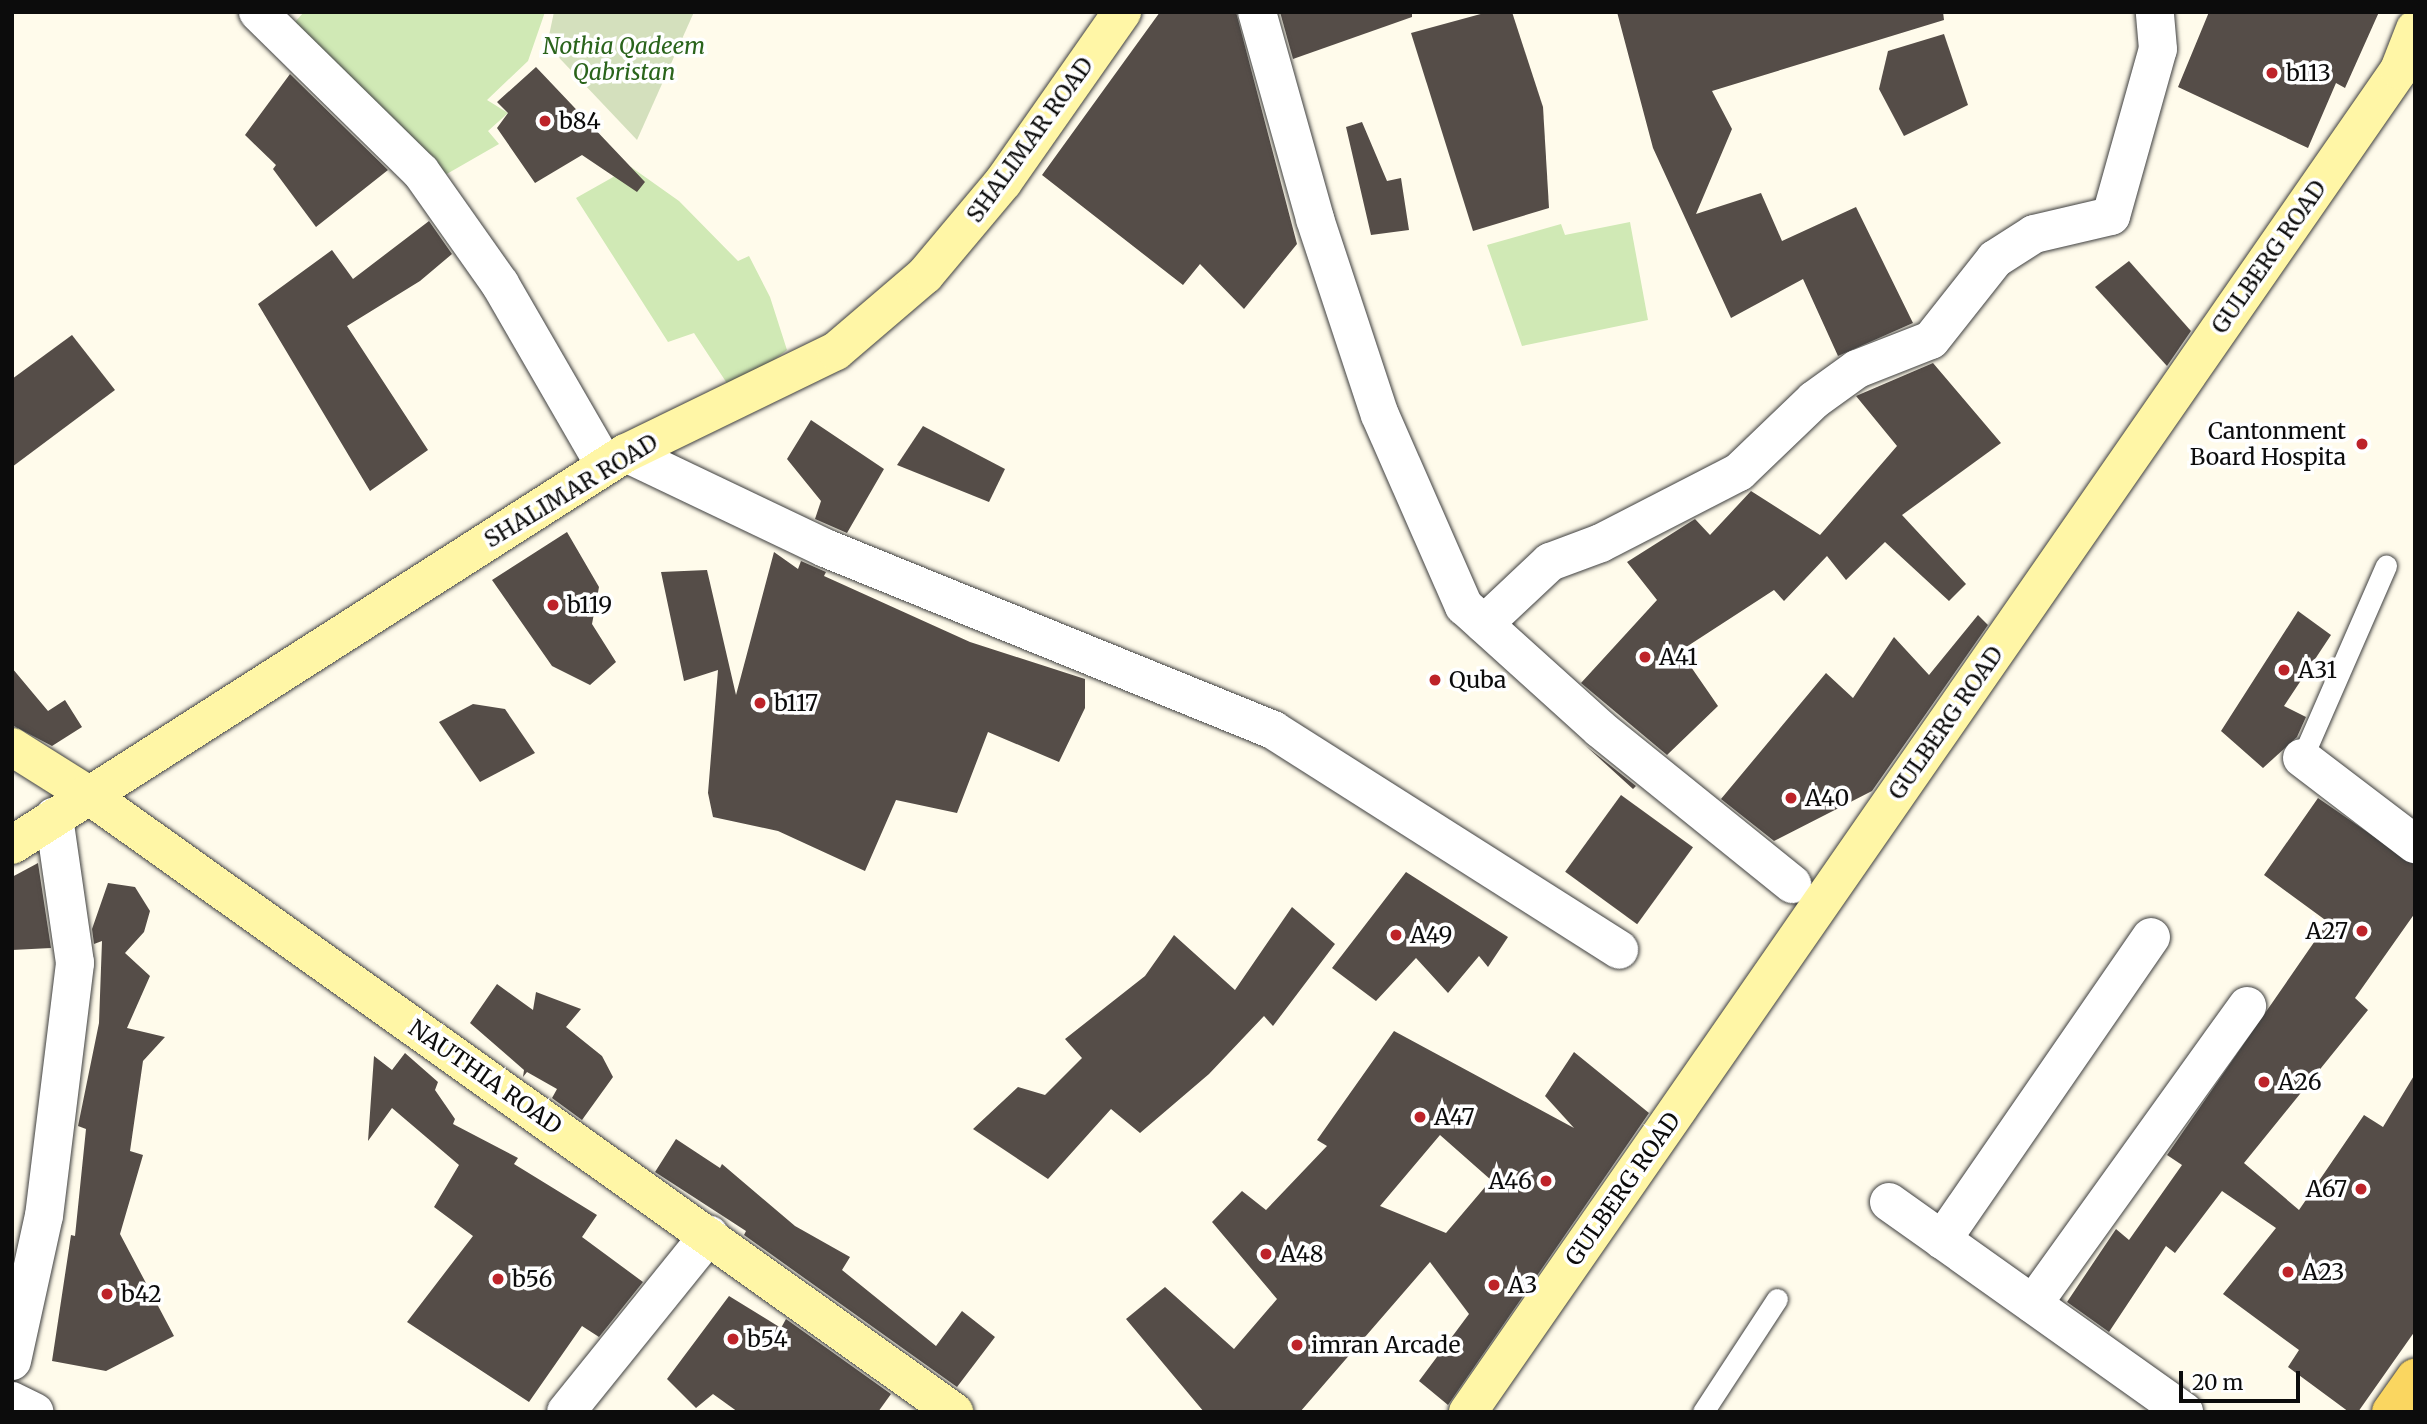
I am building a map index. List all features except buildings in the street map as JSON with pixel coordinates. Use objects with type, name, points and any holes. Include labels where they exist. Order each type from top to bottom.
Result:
[{"type":"main road","points":[[2391,1412],[2415,1378]]},
{"type":"street","points":[[258,12],[421,172],[500,284],[616,460],[1273,730],[1619,950]]},
{"type":"street","name":"SHALIMAR ROAD","points":[[12,845],[87,794],[616,460],[836,351],[925,275],[1003,182],[1122,12]]},
{"type":"street","points":[[1257,12],[1315,219],[1380,415],[1464,606],[1600,729],[1792,884]]},
{"type":"street","points":[[1484,624],[1550,562],[1601,543],[1739,472],[1814,400],[1857,369],[1931,340],[1996,259],[2034,234],[2111,216],[2158,49],[2155,12]]},
{"type":"street","name":"GULBERG ROAD","points":[[1468,1412],[2399,70],[2415,29]]},
{"type":"street","name":"NAUTHIA ROAD","points":[[12,747],[87,794],[954,1412]]},
{"type":"street","points":[[2302,758],[2414,840]]},
{"type":"street","points":[[12,1362],[44,1216],[75,963],[54,817]]},
{"type":"street","points":[[1942,1240],[2151,937]]},
{"type":"street","points":[[2033,1304],[2247,1006]]},
{"type":"street","points":[[1889,1202],[2185,1412]]},
{"type":"street","points":[[566,1412],[709,1235]]},
{"type":"street","points":[[12,1401],[35,1412]]},
{"type":"lane","points":[[2302,758],[2386,566]]},
{"type":"lane","points":[[1703,1412],[1777,1299]]},
{"type":"green space","points":[[304,12],[545,12],[528,61],[487,100],[508,113],[488,131],[499,144],[445,175],[294,23]]},
{"type":"green space","name":"Nothia Qadeem Qabristan","points":[[554,12],[694,12],[637,140],[547,45]]},
{"type":"green space","points":[[631,167],[679,201],[738,261],[749,256],[770,297],[787,350],[732,391],[694,333],[668,342],[576,198]]},
{"type":"green space","points":[[1630,222],[1648,320],[1522,346],[1487,245],[1561,224],[1565,235]]},
{"type":"place","name":"b113","points":[[2272,73]]},
{"type":"place","name":"b84","points":[[545,121]]},
{"type":"place","name":"Cantonment Board Hospita","points":[[2362,444]]},
{"type":"place","name":"b119","points":[[553,605]]},
{"type":"place","name":"A41","points":[[1645,657]]},
{"type":"place","name":"A31","points":[[2284,670]]},
{"type":"place","name":"Quba","points":[[1435,680]]},
{"type":"place","name":"b117","points":[[760,703]]},
{"type":"place","name":"A40","points":[[1791,798]]},
{"type":"place","name":"A27","points":[[2362,931]]},
{"type":"place","name":"A49","points":[[1396,935]]},
{"type":"place","name":"A26","points":[[2264,1082]]},
{"type":"place","name":"A47","points":[[1420,1117]]},
{"type":"place","name":"A46","points":[[1546,1181]]},
{"type":"place","name":"A67","points":[[2361,1189]]},
{"type":"place","name":"A48","points":[[1266,1254]]},
{"type":"place","name":"A23","points":[[2288,1272]]},
{"type":"place","name":"b56","points":[[498,1279]]},
{"type":"place","name":"A3","points":[[1494,1285]]},
{"type":"place","name":"b42","points":[[107,1294]]},
{"type":"place","name":"b54","points":[[733,1339]]},
{"type":"place","name":"imran Arcade","points":[[1297,1345]]}]
